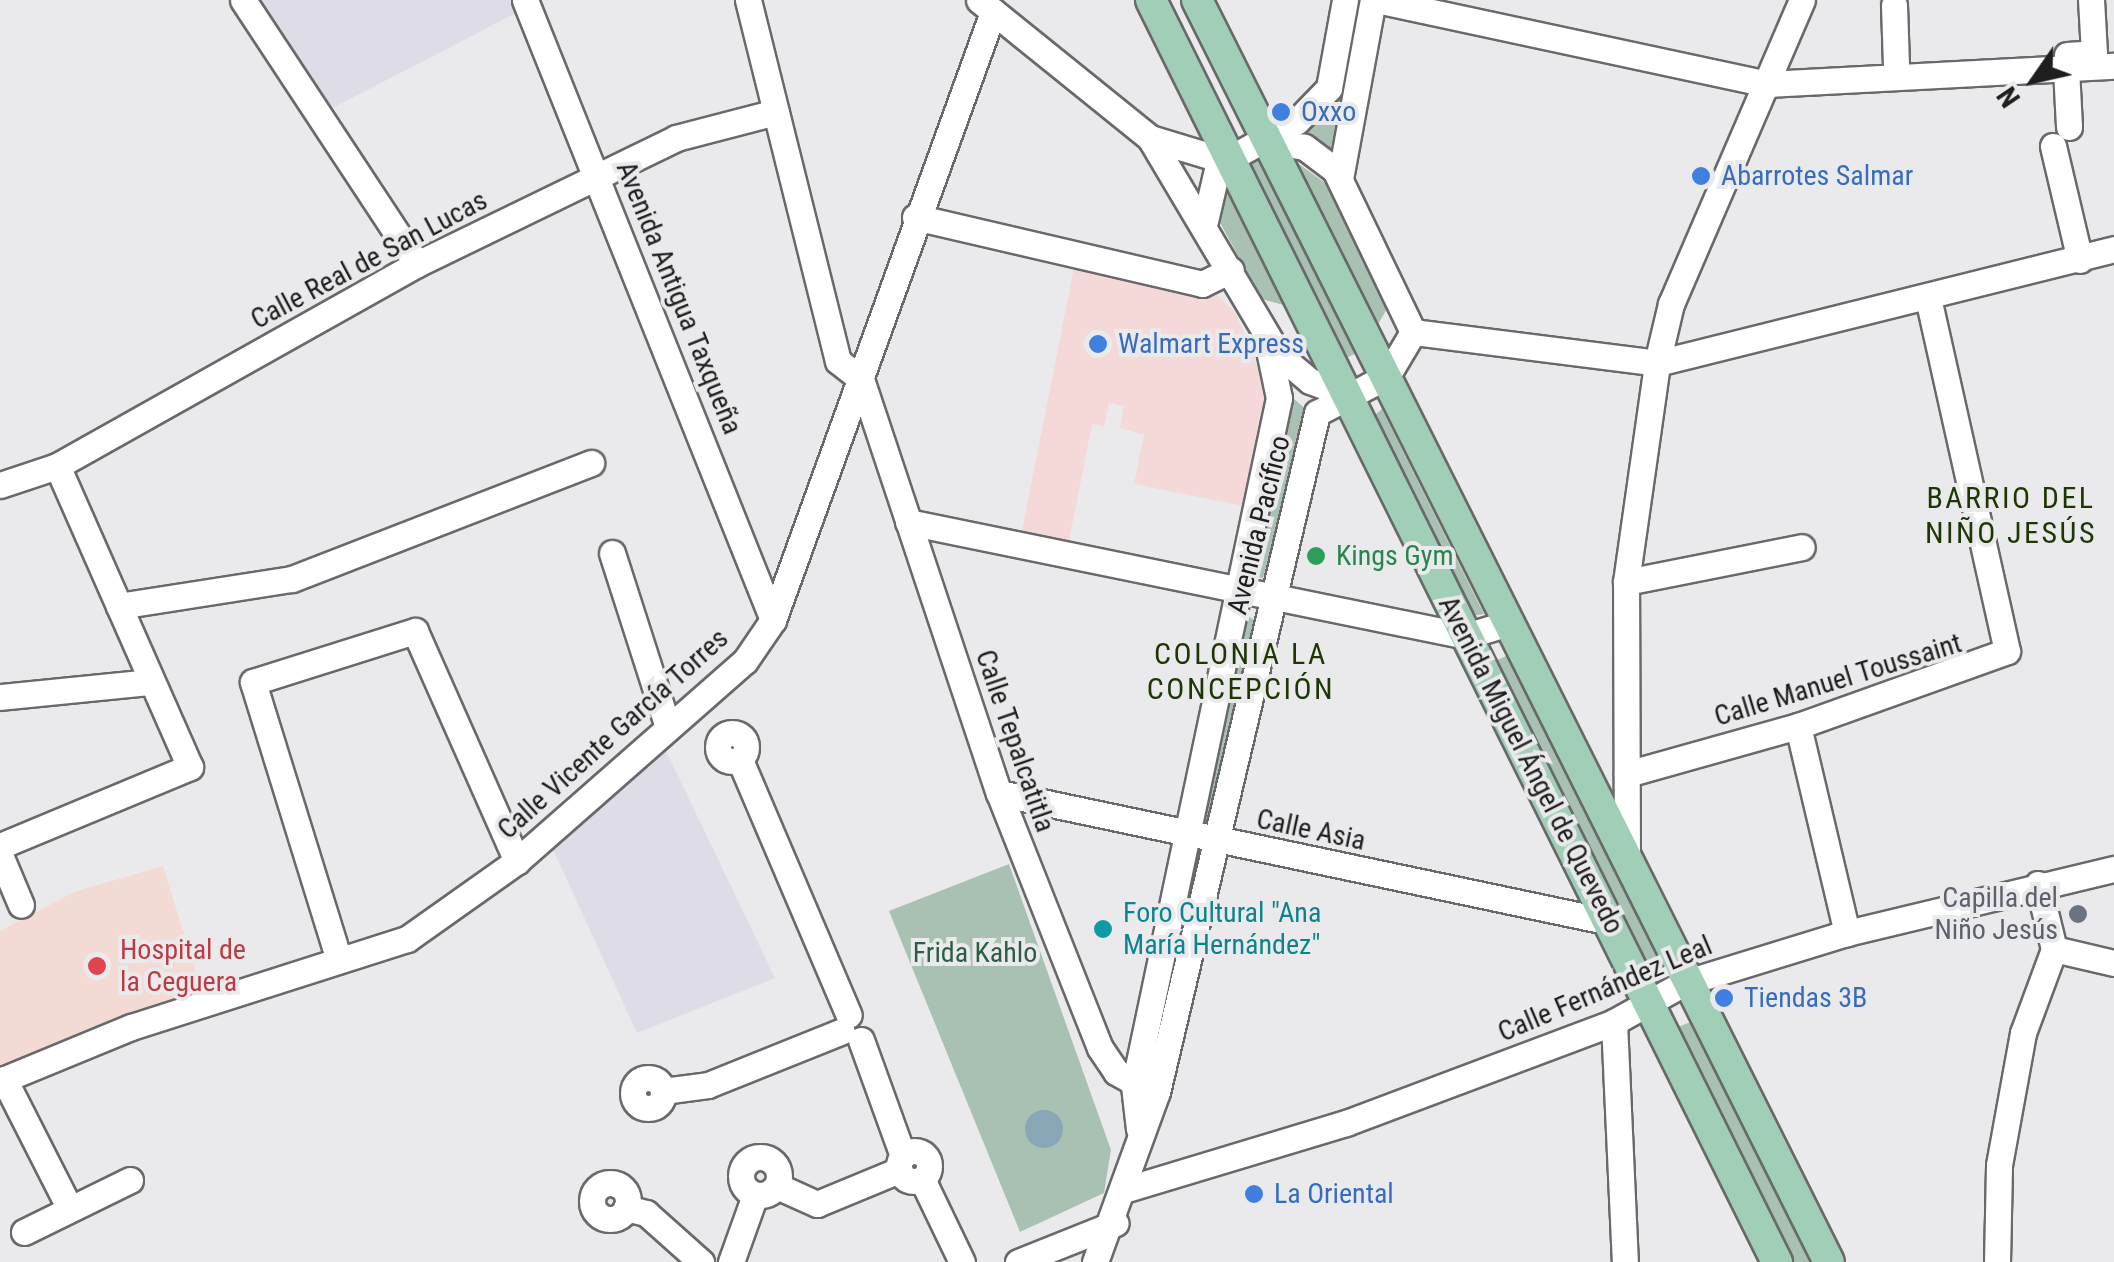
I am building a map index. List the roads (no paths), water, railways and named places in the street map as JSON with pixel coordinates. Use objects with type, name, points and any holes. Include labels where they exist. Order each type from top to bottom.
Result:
[{"type":"main road","name":"Avenida Miguel Ángel de Quevedo","points":[[1150,0],[1217,146],[1348,395],[1777,1262]]},
{"type":"main road","name":"Avenida Miguel Ángel de Quevedo","points":[[1197,0],[1684,984],[1829,1262]]},
{"type":"main road","points":[[1217,146],[1260,127]]},
{"type":"street","points":[[244,0],[418,264]]},
{"type":"street","name":"Avenida Antigua Taxqueña","points":[[525,0],[773,620]]},
{"type":"street","points":[[1260,127],[1329,88],[1345,0]]},
{"type":"street","points":[[1340,180],[1375,0],[1767,84],[2066,69],[2107,57]]},
{"type":"street","points":[[1627,866],[1626,582],[1657,363],[1671,304],[1802,0]]},
{"type":"street","points":[[2091,0],[2107,57]]},
{"type":"street","name":"Calle Tepalcatitla","points":[[757,4],[776,112],[838,361],[861,379],[1000,793],[1100,1048],[1146,1089]]},
{"type":"street","points":[[1894,5],[1896,66]]},
{"type":"street","points":[[986,6],[1150,138],[1205,221],[1266,336],[1301,375],[1348,395]]},
{"type":"street","name":"Calle Vicente García Torres","points":[[2,1080],[131,1026],[407,939],[517,861],[668,724],[745,661],[773,620],[861,379],[986,6]]},
{"type":"street","points":[[1777,59],[1796,69],[2107,57]]},
{"type":"street","points":[[2066,69],[2061,137],[2080,260]]},
{"type":"street","name":"Calle Real de San Lucas","points":[[0,485],[58,466],[418,264],[676,138],[776,112]]},
{"type":"street","points":[[1260,127],[1311,150],[1340,180],[1414,332]]},
{"type":"street","points":[[1150,138],[1217,146],[1206,186],[1205,221]]},
{"type":"street","points":[[915,217],[1202,284],[1230,270]]},
{"type":"street","points":[[1414,332],[1657,363],[1929,302],[2114,249]]},
{"type":"street","name":"Calle Manuel Toussaint","points":[[1626,774],[1798,726],[2007,651],[1929,302]]},
{"type":"street","points":[[1382,380],[1414,332]]},
{"type":"street","name":"Avenida Pacífico","points":[[1096,1262],[1116,1223],[1127,1189],[1185,835],[1234,591],[1279,398],[1266,336]]},
{"type":"street","name":"Avenida Pacífico","points":[[1146,1089],[1218,842],[1317,413],[1382,380]]},
{"type":"street","points":[[119,606],[292,579],[591,463]]},
{"type":"street","points":[[0,846],[190,767],[58,466]]},
{"type":"street","points":[[908,522],[1466,636],[1505,624]]},
{"type":"street","points":[[1626,582],[1802,547]]},
{"type":"street","points":[[612,553],[668,724]]},
{"type":"street","points":[[339,960],[253,682],[416,631],[517,861]]},
{"type":"street","points":[[0,697],[151,682]]},
{"type":"street","points":[[1798,726],[1847,933]]},
{"type":"street","points":[[740,760],[908,1168],[962,1262]]},
{"type":"street","name":"Calle Asia","points":[[1000,793],[1610,922]]},
{"type":"street","points":[[0,855],[20,905]]},
{"type":"street","name":"Calle Fernández Leal","points":[[1127,1189],[1346,1123],[1614,1022],[1647,998],[1684,984],[1847,933],[2038,884],[2114,870]]},
{"type":"street","points":[[1997,1262],[1999,1165],[2023,1033],[2054,949],[2038,884]]},
{"type":"street","points":[[2054,949],[2114,964]]},
{"type":"street","points":[[1614,1022],[1625,1262]]},
{"type":"street","points":[[663,1091],[708,1085],[850,1029]]},
{"type":"street","points":[[2,1080],[69,1208]]},
{"type":"street","points":[[731,1262],[766,1190],[816,1204],[908,1168]]},
{"type":"street","points":[[24,1232],[130,1180]]},
{"type":"street","points":[[626,1208],[646,1212],[702,1262]]},
{"type":"street","points":[[1020,1262],[1116,1223],[1118,1262]]},
{"type":"water","points":[[1044,1110],[1058,1115],[1063,1129],[1058,1143],[1044,1148],[1030,1143],[1025,1129],[1030,1115]]},
{"type":"place","name":"Oxxo","points":[[1281,112]]},
{"type":"place","name":"Abarrotes Salmar","points":[[1701,176]]},
{"type":"place","name":"Walmart Express","points":[[1098,344]]},
{"type":"place","name":"Kings Gym","points":[[1316,556]]},
{"type":"place","name":"Capilla del Niño Jesús","points":[[2078,914]]},
{"type":"place","name":"Foro Cultural \"Ana María Hernández\"","points":[[1103,929]]},
{"type":"place","name":"Hospital de la Ceguera","points":[[97,966]]},
{"type":"place","name":"Tiendas 3B","points":[[1724,998]]},
{"type":"place","name":"La Oriental","points":[[1254,1194]]},
{"type":"district","name":"BARRIO DEL NIÑO JESÚS","points":[[2011,515]]},
{"type":"district","name":"COLONIA LA CONCEPCIÓN","points":[[1241,671]]},
{"type":"park label","name":"Frida Kahlo","points":[[975,953]]}]
